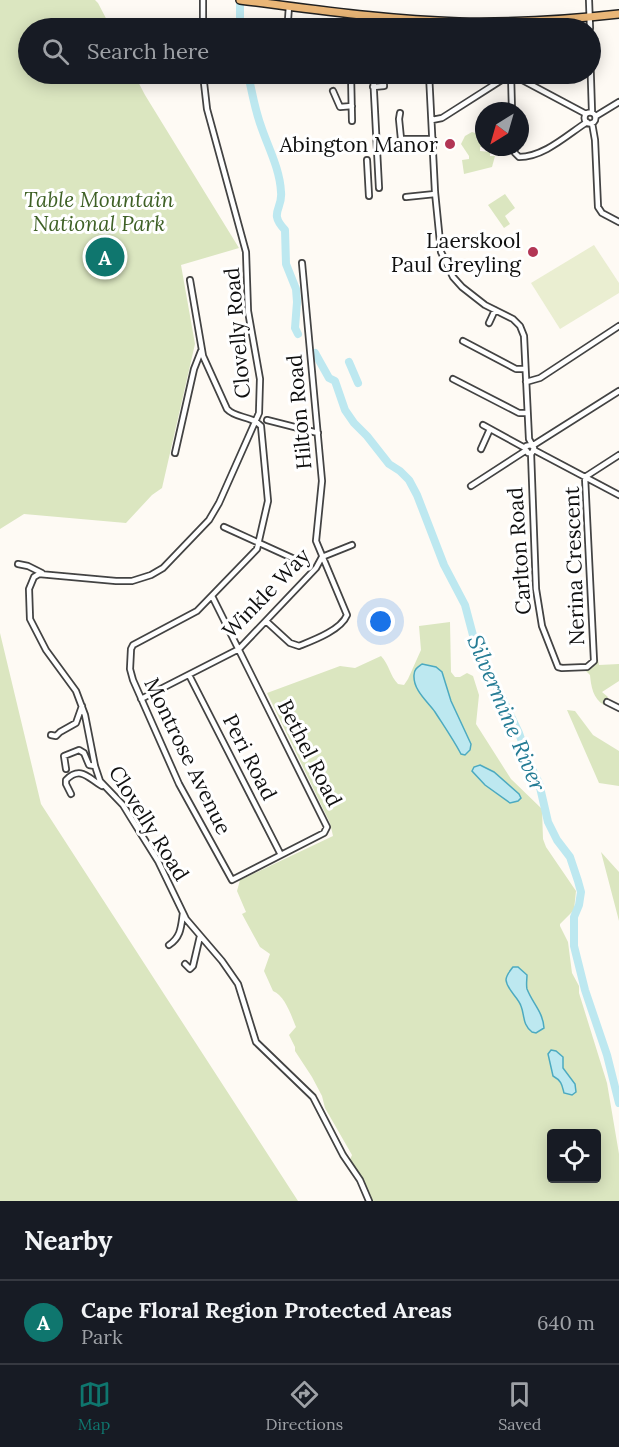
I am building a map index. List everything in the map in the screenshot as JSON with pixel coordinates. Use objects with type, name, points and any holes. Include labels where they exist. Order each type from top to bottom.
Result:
[{"type":"main road","points":[[240,0],[404,18]]},
{"type":"main road","points":[[589,18],[619,14]]},
{"type":"street","points":[[203,0],[203,18]]},
{"type":"street","points":[[589,0],[589,18]]},
{"type":"street","points":[[288,18],[289,6]]},
{"type":"street","name":"Clovelly Road","points":[[203,84],[207,109],[246,252],[248,311],[260,378],[260,406],[256,421],[209,520],[163,568],[151,575],[132,581],[116,582],[42,573],[36,575],[28,589],[30,620],[46,650],[72,684],[82,706],[95,766],[105,788],[123,805],[158,861],[183,913],[238,984],[256,1042],[313,1097],[343,1155],[360,1180],[369,1201]]},
{"type":"street","points":[[351,84],[352,121]]},
{"type":"street","points":[[379,188],[373,87],[384,86],[384,84]]},
{"type":"street","name":"Carlton Road","points":[[430,84],[439,239],[446,264],[462,287],[485,305],[513,319],[520,326],[524,336],[536,589],[543,631],[558,667],[562,669],[587,667],[592,664],[594,657]]},
{"type":"street","points":[[432,120],[442,118],[495,84]]},
{"type":"street","points":[[512,84],[513,102]]},
{"type":"street","points":[[531,84],[591,114],[619,102]]},
{"type":"street","points":[[591,84],[590,122],[595,140],[598,207],[602,213],[619,222]]},
{"type":"street","points":[[333,91],[340,107],[352,106]]},
{"type":"street","points":[[400,113],[401,139],[433,140]]},
{"type":"street","points":[[590,122],[591,114]]},
{"type":"street","points":[[529,155],[550,147],[590,122]]},
{"type":"street","points":[[367,160],[369,196]]},
{"type":"street","points":[[369,180],[378,180]]},
{"type":"street","points":[[406,197],[435,194]]},
{"type":"street","name":"Hilton Road","points":[[266,621],[290,643],[299,646],[345,621],[347,611],[322,557],[315,535],[322,483],[302,263]]},
{"type":"street","points":[[190,280],[202,349],[228,411],[233,415],[256,421]]},
{"type":"street","points":[[489,323],[495,310]]},
{"type":"street","points":[[526,382],[540,378],[619,327]]},
{"type":"street","points":[[463,341],[516,369],[525,369]]},
{"type":"street","points":[[175,453],[194,369],[202,349]]},
{"type":"street","points":[[453,379],[519,413],[527,413]]},
{"type":"street","points":[[471,486],[619,391]]},
{"type":"street","points":[[267,420],[318,433]]},
{"type":"street","name":"Montrose Avenue","points":[[232,880],[179,784],[130,672],[132,647],[194,613],[256,550],[268,501],[261,426],[256,421]]},
{"type":"street","points":[[483,425],[619,495]]},
{"type":"street","points":[[481,449],[490,429]]},
{"type":"street","name":"Nerina Crescent","points":[[594,657],[585,477],[619,455]]},
{"type":"street","points":[[224,527],[301,562]]},
{"type":"street","name":"Winkle Way","points":[[141,699],[239,649],[316,568],[322,557],[352,545]]},
{"type":"street","points":[[18,564],[42,573]]},
{"type":"street","name":"Bethel Road","points":[[212,596],[327,823],[327,830],[324,833],[232,880]]},
{"type":"street","name":"Peri Road","points":[[189,675],[281,855]]},
{"type":"street","points":[[607,702],[619,708]]},
{"type":"street","points":[[51,735],[56,736],[76,723],[82,706]]},
{"type":"street","points":[[66,770],[64,756],[79,750],[84,753],[89,765],[95,766]]},
{"type":"street","points":[[71,794],[66,780],[81,773],[105,788]]},
{"type":"street","points":[[169,945],[179,934],[183,913]]},
{"type":"street","points":[[185,964],[190,969],[193,966],[200,936]]},
{"type":"green space","name":"Table Mountain National Park","points":[[0,0],[95,0],[106,18],[18,18],[18,84],[139,84],[239,248],[181,265],[195,344],[162,488],[152,495],[126,523],[24,514],[0,529]]},
{"type":"green space","points":[[472,132],[475,133],[475,156],[495,156],[492,167],[464,174],[462,160],[469,159],[461,144],[465,136]]},
{"type":"green space","points":[[505,194],[515,208],[505,216],[510,224],[504,228],[488,205]]},
{"type":"green space","points":[[594,245],[619,283],[619,293],[560,329],[531,283]]},
{"type":"green space","points":[[450,622],[451,672],[455,677],[467,673],[473,676],[479,695],[476,724],[511,779],[542,809],[543,839],[546,847],[576,891],[574,910],[560,926],[568,942],[572,973],[579,986],[579,993],[607,1083],[619,1154],[619,1201],[371,1201],[349,1162],[352,1155],[325,1108],[322,1096],[312,1077],[295,1051],[289,1035],[296,1027],[287,1006],[273,991],[264,971],[270,954],[260,947],[242,914],[246,912],[237,891],[240,880],[333,836],[330,823],[267,693],[340,666],[355,668],[381,656],[395,681],[404,685],[421,650],[419,626]]},
{"type":"green space","points":[[0,633],[41,804],[298,1201],[0,1201]]},
{"type":"green space","points":[[598,659],[599,665],[619,664],[619,681],[602,692],[608,697],[604,705],[595,696],[590,675],[586,671],[593,667]]},
{"type":"green space","points":[[567,710],[575,711],[593,735],[619,751],[619,786],[599,783]]},
{"type":"green space","points":[[601,852],[619,872],[619,921]]},
{"type":"water","points":[[422,664],[436,667],[442,672],[451,701],[471,744],[470,750],[465,755],[461,754],[416,686],[415,671]]},
{"type":"water","points":[[480,765],[494,772],[521,798],[510,803],[485,785],[472,771],[474,767]]},
{"type":"water","points":[[513,967],[518,967],[527,975],[527,989],[542,1017],[544,1028],[536,1033],[527,1026],[520,1003],[507,984],[507,976]]},
{"type":"water","points":[[551,1050],[563,1057],[563,1068],[575,1084],[576,1092],[572,1095],[564,1093],[560,1081],[553,1076],[548,1054]]},
{"type":"waterway","name":"Silvermine River","points":[[240,0],[240,18]]},
{"type":"waterway","name":"Silvermine River","points":[[250,84],[257,115],[280,184],[281,198],[277,219],[285,230],[286,264],[296,289],[295,328],[298,334]]},
{"type":"waterway","name":"Silvermine River","points":[[315,353],[329,378],[335,381],[345,410],[354,423],[389,464],[409,480],[417,495],[444,565],[465,605],[474,639],[519,733],[529,763],[539,783],[548,822],[557,840],[570,857],[581,892],[574,917],[574,946],[619,1103]]},
{"type":"waterway","points":[[349,362],[358,383]]},
{"type":"place","name":"Abington Manor","points":[[450,144]]},
{"type":"place","name":"Laerskool Paul Greyling","points":[[533,252]]},
{"type":"place","name":"Cape Floral Region Protected Areas","points":[[105,257]]}]
